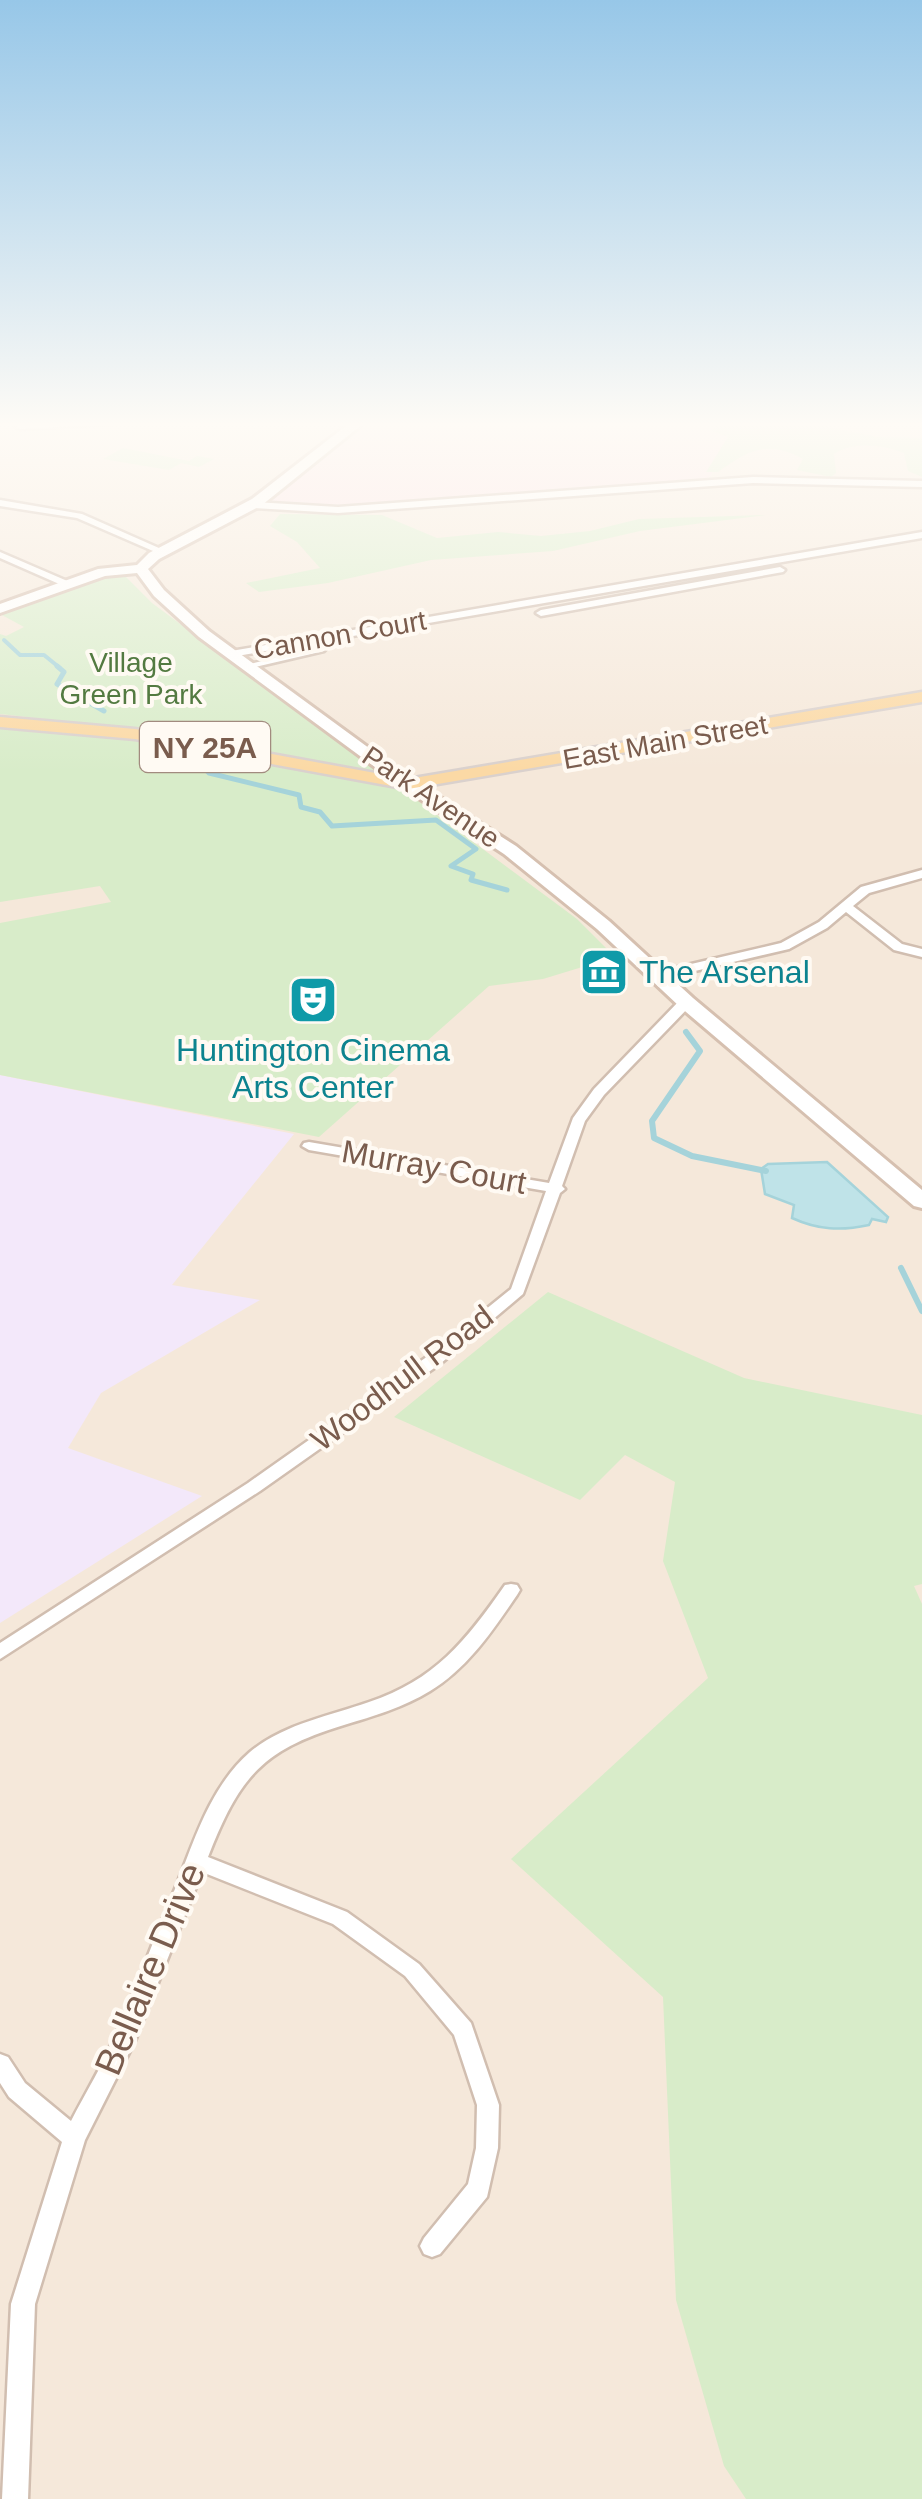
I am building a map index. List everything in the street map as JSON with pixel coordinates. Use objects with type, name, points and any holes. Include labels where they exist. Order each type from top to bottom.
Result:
[{"type":"main road","points":[[102,572],[140,569],[188,539]]},
{"type":"main road","points":[[0,609],[163,552]]},
{"type":"main road","name":"Park Avenue","points":[[140,569],[167,602],[231,654],[408,784],[510,850],[922,1201]]},
{"type":"main road","name":"East Main Street","points":[[408,784],[922,697]]},
{"type":"main road","name":"NY 25A","points":[[0,722],[135,734],[408,784]]},
{"type":"street","points":[[132,539],[163,552]]},
{"type":"street","name":"Cannon Court","points":[[231,654],[902,539]]},
{"type":"street","name":"Cannon Court","points":[[247,666],[364,640],[600,604],[922,545]]},
{"type":"street","points":[[0,556],[69,584]]},
{"type":"street","points":[[772,562],[786,569]]},
{"type":"street","points":[[587,595],[600,604]]},
{"type":"street","points":[[466,614],[476,622]]},
{"type":"street","points":[[354,633],[364,640]]},
{"type":"street","points":[[661,975],[785,946],[823,924],[865,890],[922,874]]},
{"type":"street","points":[[846,905],[898,947],[922,953]]},
{"type":"street","name":"Woodhull Road","points":[[0,1652],[254,1487],[434,1360],[518,1291],[558,1188],[578,1120],[598,1092],[686,1002]]},
{"type":"street","name":"Murray Court","points":[[310,1146],[558,1188]]},
{"type":"street","name":"Bellaire Drive","points":[[15,2499],[24,2304],[74,2138],[124,2041],[196,1861],[237,1772],[287,1734],[411,1694],[455,1664],[510,1590]]},
{"type":"street","points":[[196,1861],[340,1918],[412,1970],[463,2030],[488,2105],[487,2148],[479,2189],[432,2246]]},
{"type":"street","points":[[0,2064],[17,2090],[74,2138]]},
{"type":"shaded area","points":[[0,539],[922,539],[922,2499],[0,2499]]},
{"type":"shaded area","points":[[0,1075],[294,1134],[172,1285],[260,1300],[101,1393],[68,1448],[202,1496],[0,1623]]},
{"type":"green space","points":[[291,539],[607,539],[553,551],[431,560],[328,583],[259,592],[246,583],[320,568]]},
{"type":"green space","name":"Village Green Park","points":[[120,571],[152,603],[577,919],[615,957],[543,979],[489,986],[319,1137],[0,1075],[0,923],[111,902],[100,886],[0,902],[0,728],[77,733],[71,722],[0,714],[0,634],[6,636],[24,627],[0,614]]},
{"type":"green space","points":[[548,1292],[744,1378],[922,1415],[922,1584],[914,1586],[922,1604],[922,2499],[746,2499],[724,2466],[676,2300],[663,1997],[511,1859],[708,1678],[663,1561],[675,1482],[625,1455],[580,1500],[394,1417]]},
{"type":"water","points":[[827,1162],[888,1217],[886,1222],[872,1219],[869,1225],[839,1229],[811,1225],[792,1218],[794,1205],[765,1194],[761,1169],[768,1164]]},
{"type":"waterway","points":[[4,640],[20,655],[44,655],[60,668]]},
{"type":"waterway","points":[[57,666],[64,672],[57,684],[104,711]]},
{"type":"waterway","points":[[173,750],[166,760],[198,762],[209,773],[299,795],[301,807],[320,812],[332,826],[436,820],[476,849],[451,866],[473,874],[471,880],[507,890]]},
{"type":"waterway","points":[[686,1032],[700,1051],[652,1121],[654,1138],[692,1156],[766,1171]]},
{"type":"waterway","points":[[901,1268],[922,1311]]},
{"type":"place","name":"The Arsenal","points":[[604,972]]},
{"type":"place","name":"Huntington Cinema Arts Center","points":[[313,1000]]}]
